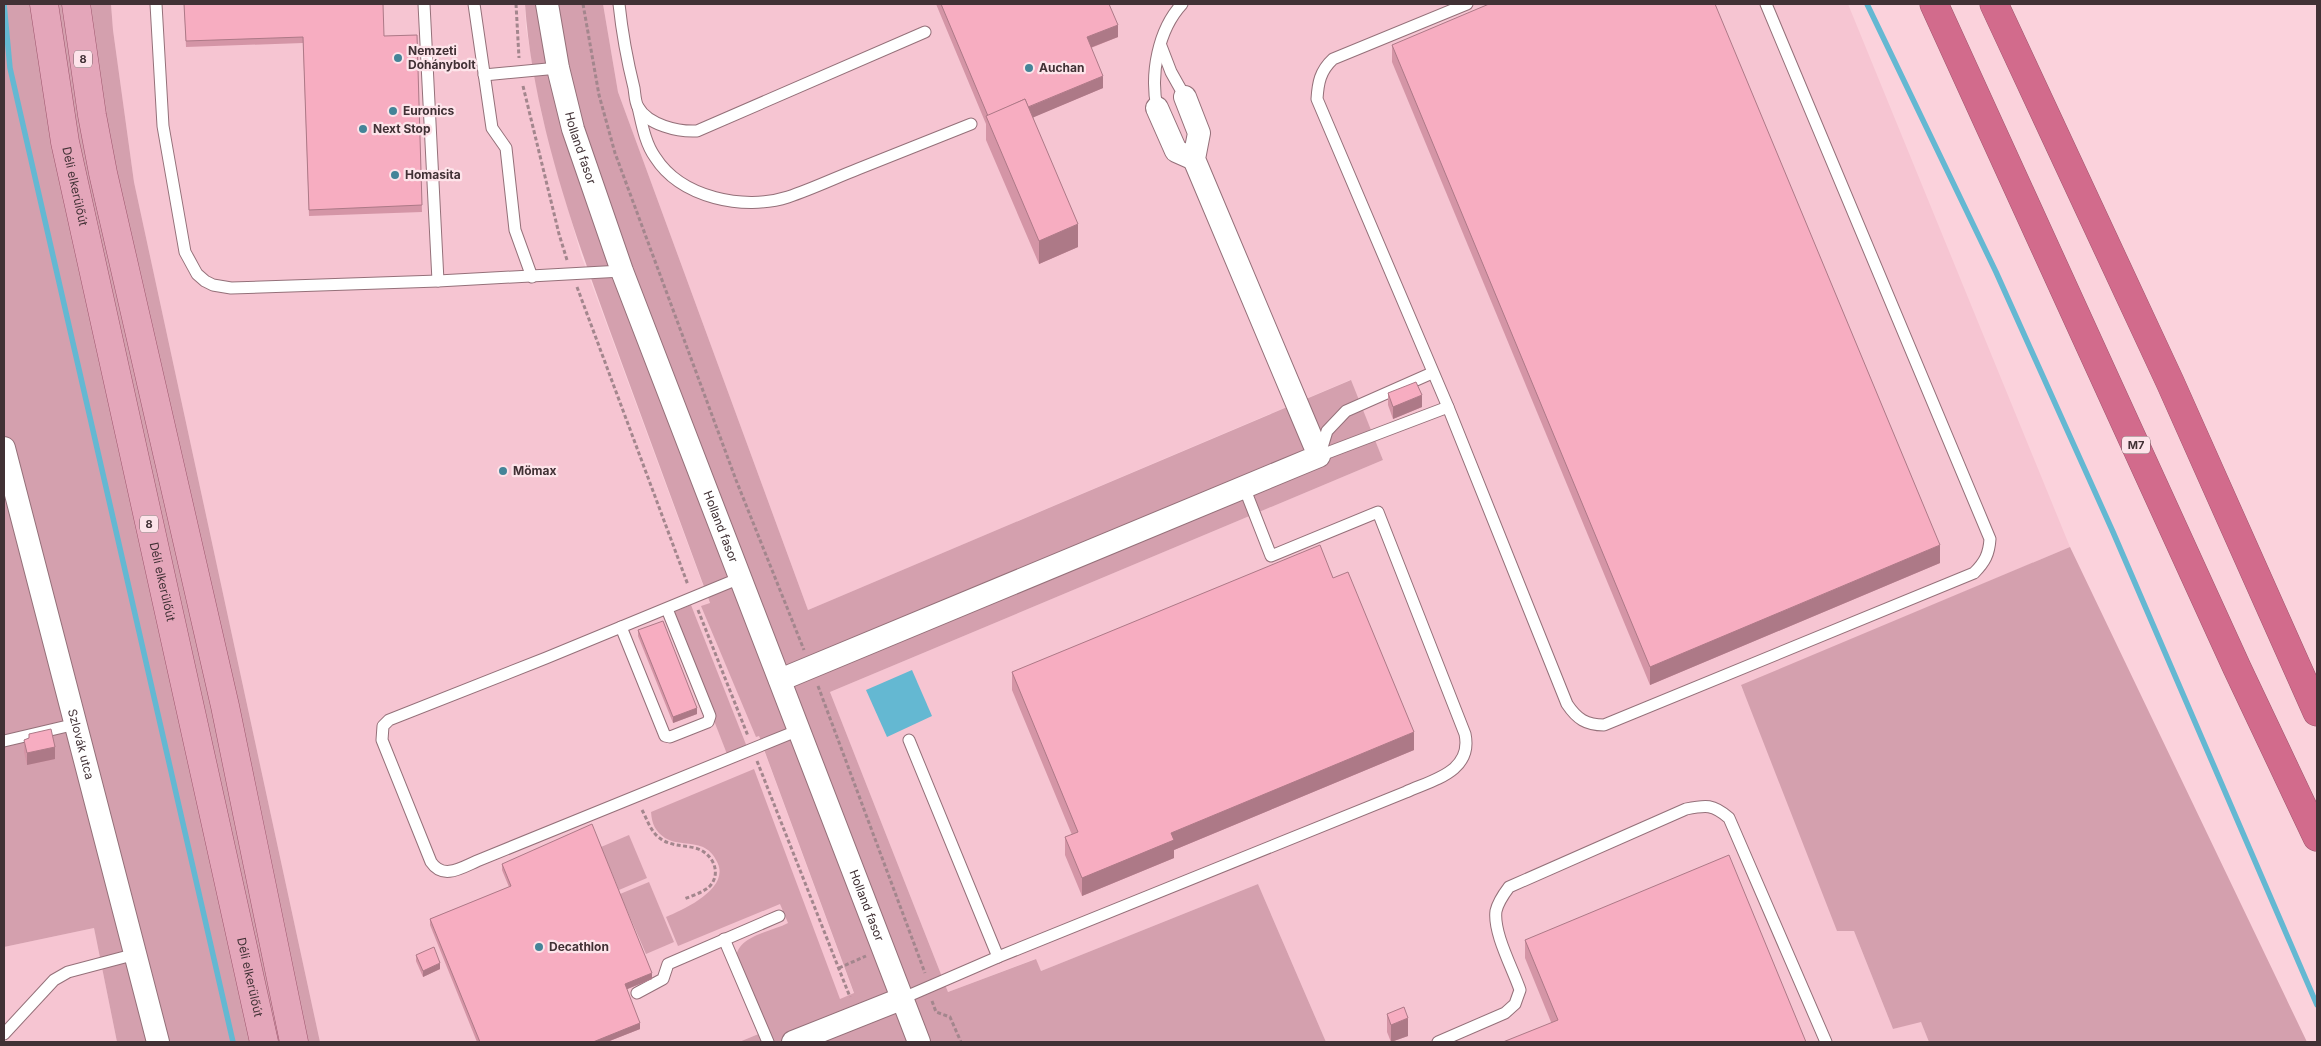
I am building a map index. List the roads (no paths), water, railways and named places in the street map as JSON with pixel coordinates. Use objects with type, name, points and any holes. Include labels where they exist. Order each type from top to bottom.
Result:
[{"type":"highway","points":[[1922,4],[1957,51]]},
{"type":"highway","name":"M7","points":[[1934,4],[2237,668],[2317,837]]},
{"type":"highway","points":[[1995,5],[2170,382],[2317,712]]},
{"type":"main road","name":"Déli elkerülőút","points":[[44,4],[65,142],[264,1042]]},
{"type":"main road","name":"8","points":[[76,4],[92,115],[103,174],[225,706],[294,1042]]},
{"type":"street","name":"Holland fasor","points":[[547,4],[558,68],[574,129],[622,271],[919,1042]]},
{"type":"street","points":[[780,680],[1320,456],[1194,158],[1199,133],[1185,97]]},
{"type":"street","points":[[1157,108],[1176,151],[1194,158]]},
{"type":"street","name":"Szlovák utca","points":[[4,448],[158,1042]]},
{"type":"street","points":[[793,1042],[901,999]]},
{"type":"lane","points":[[156,4],[163,126],[185,252],[197,274],[214,285],[231,288],[438,281],[622,271]]},
{"type":"lane","points":[[424,4],[438,281]]},
{"type":"lane","points":[[474,4],[492,128],[506,148],[515,230],[532,276]]},
{"type":"lane","points":[[619,4],[628,62],[649,146],[655,157],[671,175],[684,184],[709,195],[746,203],[787,197],[971,124]]},
{"type":"lane","points":[[1157,108],[1154,92],[1154,75],[1160,44],[1174,15],[1182,4]]},
{"type":"lane","points":[[1467,4],[1333,59],[1324,67],[1317,86],[1317,99],[1448,407],[1567,704],[1582,722],[1592,725],[1613,724],[1974,573],[1982,565],[1989,552],[1990,539],[1766,4]]},
{"type":"lane","points":[[638,107],[646,115],[672,130],[697,131],[925,32]]},
{"type":"lane","points":[[1160,44],[1171,72],[1185,97]]},
{"type":"lane","points":[[484,75],[558,68]]},
{"type":"lane","points":[[1320,456],[1327,432],[1346,411],[1432,373]]},
{"type":"lane","points":[[1320,456],[1448,407]]},
{"type":"lane","points":[[901,999],[998,957],[1406,792],[1450,773],[1463,760],[1467,742],[1465,734],[1378,512],[1271,556],[1244,487]]},
{"type":"lane","points":[[740,578],[389,720],[383,726],[382,740],[431,862],[436,869],[442,872],[452,871],[649,793],[799,730]]},
{"type":"lane","points":[[621,627],[634,647],[663,718],[668,738],[708,722],[710,716],[699,703],[671,632],[667,609]]},
{"type":"lane","points":[[4,741],[76,724]]},
{"type":"lane","points":[[909,740],[998,957]]},
{"type":"lane","points":[[1438,1042],[1505,1013],[1515,1004],[1520,990],[1496,926],[1496,912],[1500,898],[1509,887],[1686,809],[1704,805],[1719,809],[1729,818],[1826,1042]]},
{"type":"lane","points":[[637,992],[663,979],[668,964],[779,916]]},
{"type":"lane","points":[[724,939],[768,1042]]},
{"type":"lane","points":[[4,1034],[54,980],[68,972],[136,954]]},
{"type":"water","points":[[912,670],[932,716],[887,737],[866,690]]},
{"type":"waterway","points":[[4,4],[10,68],[233,1042]]},
{"type":"waterway","points":[[1867,4],[1996,272],[2113,532],[2317,1005]]},
{"type":"place","name":"Nemzeti Dohánybolt","points":[[398,58]]},
{"type":"place","name":"Auchan","points":[[1029,68]]},
{"type":"place","name":"Euronics","points":[[393,111]]},
{"type":"place","name":"Next Stop","points":[[363,129]]},
{"type":"place","name":"Homasita","points":[[395,175]]},
{"type":"place","name":"Mömax","points":[[503,471]]},
{"type":"place","name":"Decathlon","points":[[539,947]]}]
